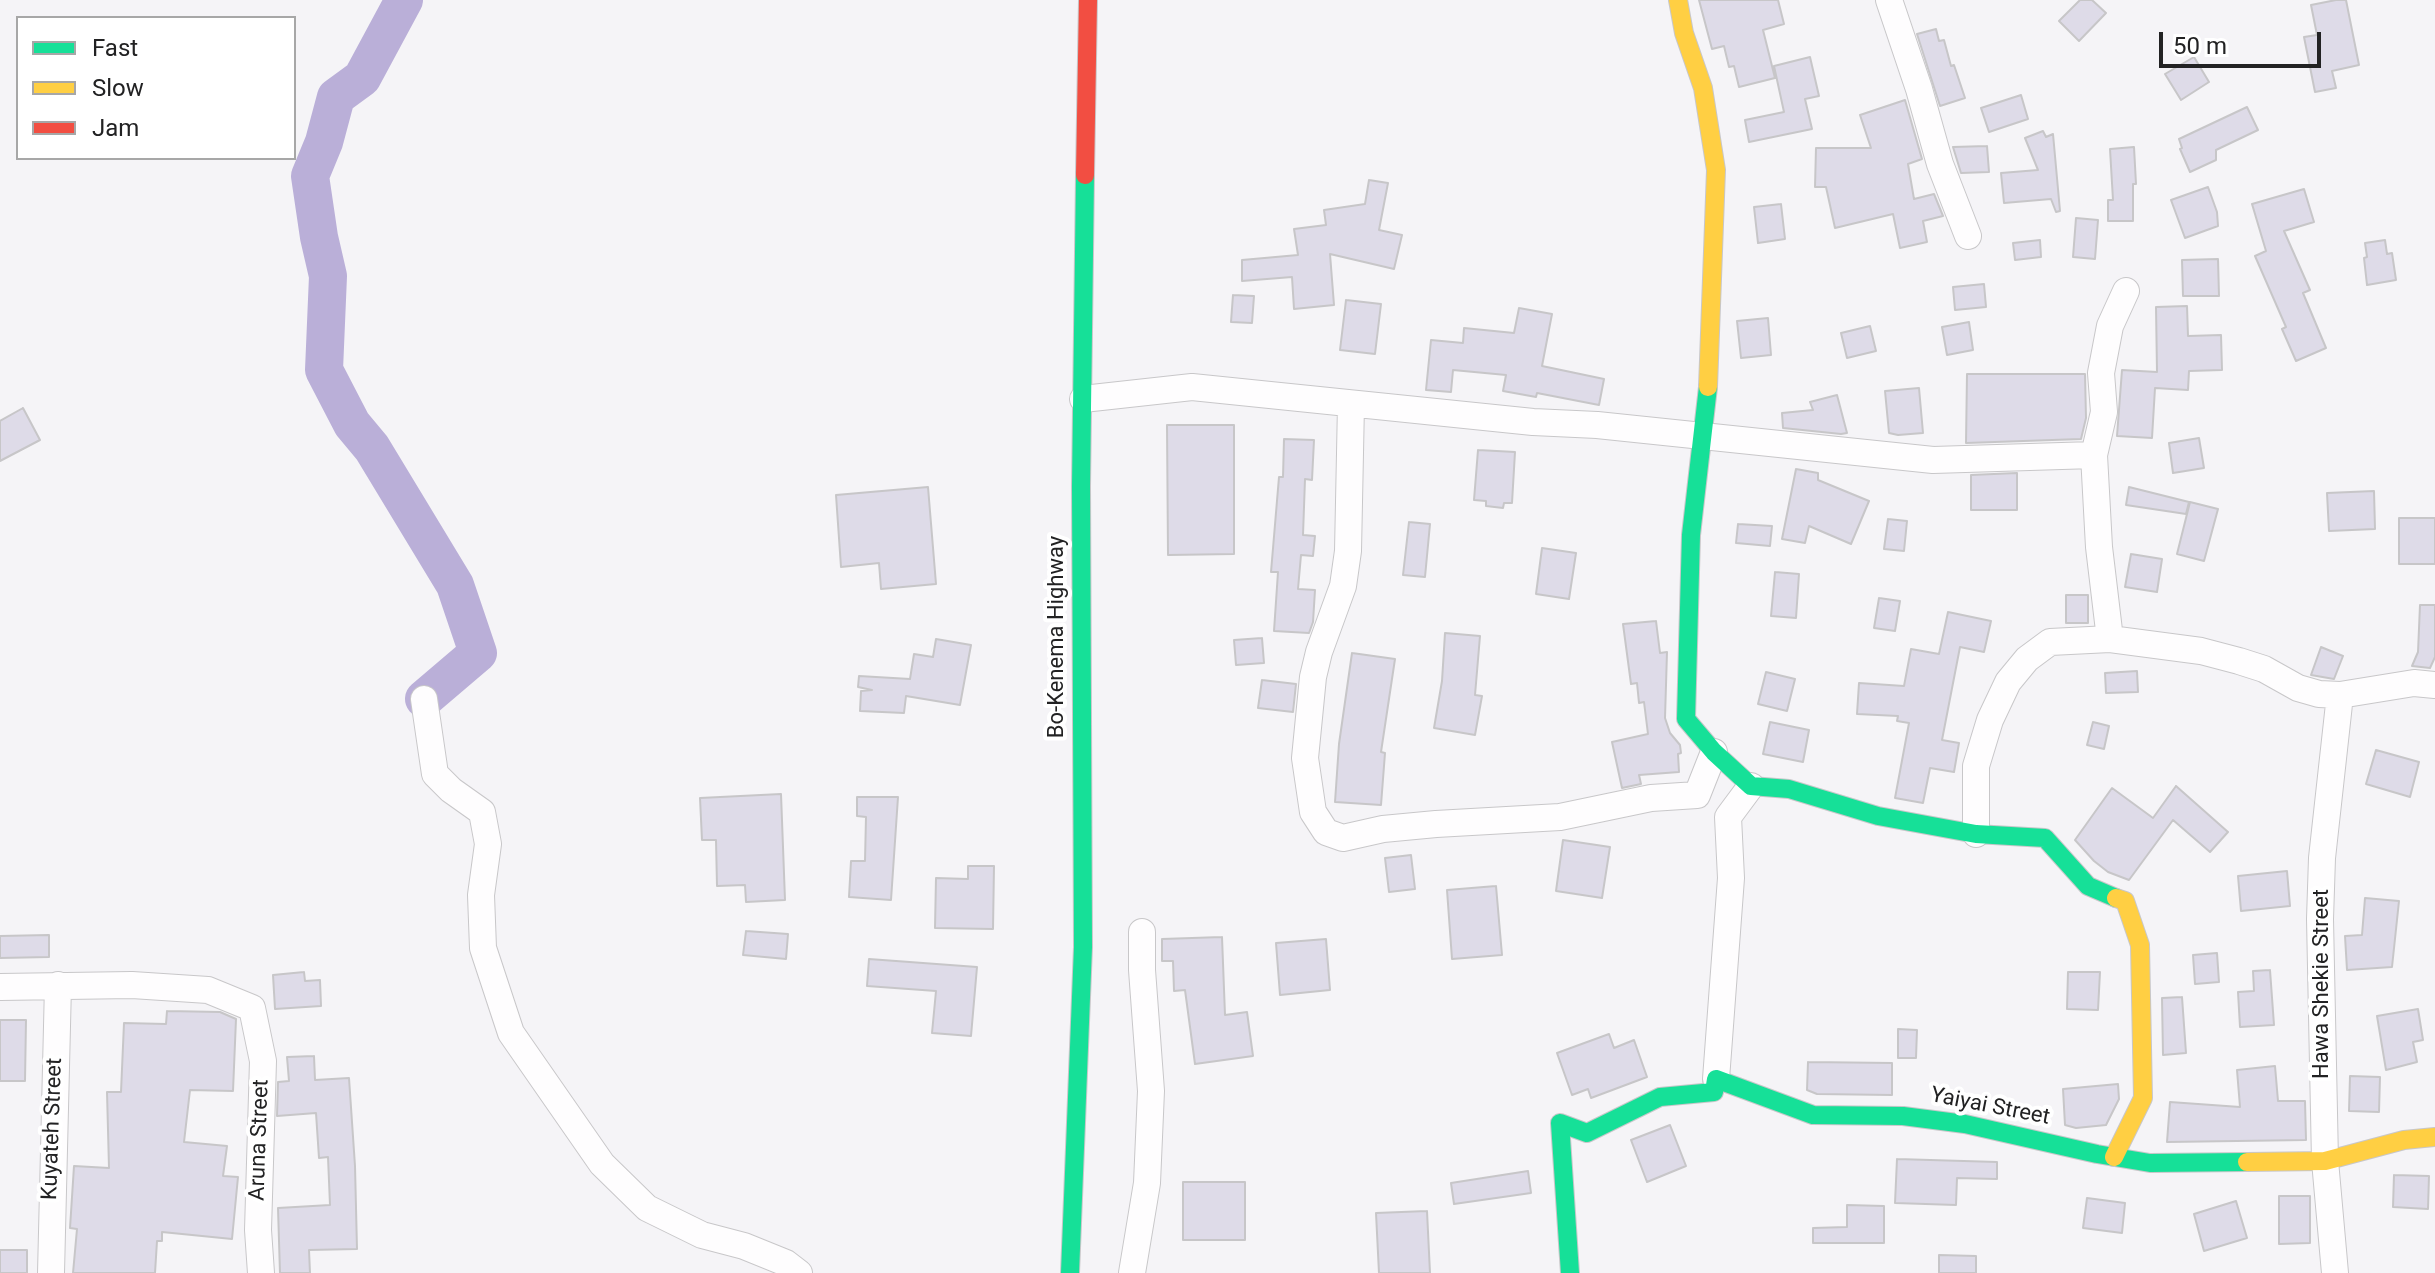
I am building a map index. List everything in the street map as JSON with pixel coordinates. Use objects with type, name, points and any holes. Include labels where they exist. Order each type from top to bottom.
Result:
[{"type":"main road","name":"Bo-Kenema Highway","points":[[1070,1273],[1083,947],[1081,486],[1088,0]]},
{"type":"main road","points":[[1678,0],[1684,33],[1703,88],[1716,170],[1710,370],[1691,535],[1686,719],[1714,752],[1751,786],[1789,789],[1878,816],[1976,834],[2045,838],[2088,886],[2125,901],[2140,945],[2143,1098],[2114,1157]]},
{"type":"main road","points":[[1570,1273],[1560,1123],[1587,1133],[1660,1097],[1714,1092],[1716,1079]]},
{"type":"main road","name":"Yaiyai Street","points":[[1716,1079],[1813,1115],[1903,1116],[1965,1124],[2150,1163],[2325,1161],[2404,1140],[2435,1137]]},
{"type":"street","points":[[1889,0],[1940,164],[1968,236]]},
{"type":"street","points":[[2110,639],[2099,547],[2094,455],[2104,412],[2101,373],[2110,326],[2126,291]]},
{"type":"street","points":[[1083,399],[1192,387],[1933,460],[2094,455]]},
{"type":"street","points":[[1351,404],[1348,551],[1343,586],[1313,677],[1305,758],[1313,812],[1326,832],[1343,838],[1383,829],[1560,817],[1651,798],[1697,795],[1728,817]]},
{"type":"street","points":[[1976,834],[1976,766],[1990,720],[2008,682],[2027,659],[2050,642],[2110,639],[2201,651],[2264,669],[2298,688],[2319,694],[2340,695],[2414,683],[2435,685]]},
{"type":"street","name":"Hawa Shekie Street","points":[[2335,1273],[2325,1161],[2320,919],[2322,858],[2340,695]]},
{"type":"street","points":[[424,699],[435,774],[482,812],[488,844],[481,895],[483,948],[511,1033],[602,1164],[647,1208],[702,1235],[744,1246],[786,1263],[799,1273]]},
{"type":"street","points":[[1697,795],[1714,752]]},
{"type":"street","points":[[1716,1079],[1731,878],[1728,817],[1751,786]]},
{"type":"street","points":[[1132,1273],[1147,1183],[1151,1091],[1142,932]]},
{"type":"street","points":[[0,987],[58,985]]},
{"type":"street","name":"Aruna Street","points":[[58,985],[132,985],[208,990],[252,1008],[263,1061],[258,1230],[261,1273]]},
{"type":"street","name":"Kuyateh Street","points":[[51,1273],[58,985]]},
{"type":"building","points":[[1699,0],[1778,0],[1784,24],[1763,30],[1775,78],[1739,87],[1734,66],[1729,67],[1724,46],[1712,49]]},
{"type":"building","points":[[2080,0],[2092,0],[2106,13],[2079,41],[2059,21]]},
{"type":"building","points":[[2346,0],[2359,65],[2332,71],[2336,88],[2315,92],[2304,37],[2317,35],[2311,5]]},
{"type":"building","points":[[1936,29],[1939,41],[1944,40],[1965,98],[1940,106],[1917,34]]},
{"type":"building","points":[[1810,57],[1819,96],[1805,99],[1812,129],[1749,142],[1745,120],[1784,112],[1774,66]]},
{"type":"building","points":[[2194,57],[2209,82],[2181,100],[2165,74]]},
{"type":"building","points":[[2021,95],[2028,119],[1989,132],[1981,108]]},
{"type":"building","points":[[1905,100],[1922,159],[1908,164],[1914,199],[1934,194],[1943,216],[1923,221],[1927,242],[1900,248],[1893,214],[1835,228],[1826,187],[1815,187],[1816,148],[1871,148],[1860,115]]},
{"type":"building","points":[[2247,107],[2258,130],[2216,150],[2216,160],[2190,172],[2179,139]]},
{"type":"building","points":[[2043,131],[2046,137],[2053,134],[2060,211],[2056,212],[2051,199],[2004,203],[2001,173],[2038,170],[2025,138]]},
{"type":"building","points":[[1987,146],[1989,172],[1961,173],[1953,147]]},
{"type":"building","points":[[2134,147],[2136,184],[2133,184],[2133,221],[2108,221],[2108,200],[2113,200],[2110,149]]},
{"type":"building","points":[[1369,180],[1388,183],[1379,230],[1402,235],[1394,269],[1330,254],[1334,305],[1294,309],[1292,277],[1242,281],[1242,260],[1298,255],[1294,229],[1326,225],[1324,210],[1365,204]]},
{"type":"building","points":[[2208,187],[2217,212],[2218,226],[2185,238],[2171,200]]},
{"type":"building","points":[[2304,189],[2314,222],[2284,231],[2310,290],[2303,293],[2326,348],[2296,361],[2282,329],[2286,327],[2255,256],[2266,251],[2252,204]]},
{"type":"building","points":[[1781,204],[1785,239],[1758,243],[1754,207]]},
{"type":"building","points":[[2076,218],[2098,220],[2095,259],[2073,257]]},
{"type":"building","points":[[2040,240],[2041,257],[2015,260],[2013,243]]},
{"type":"building","points":[[2385,240],[2387,254],[2392,253],[2396,280],[2367,285],[2365,243]]},
{"type":"building","points":[[2218,259],[2219,296],[2183,296],[2182,260]]},
{"type":"building","points":[[1984,284],[1986,307],[1955,310],[1953,287]]},
{"type":"building","points":[[1233,295],[1254,296],[1252,323],[1231,322]]},
{"type":"building","points":[[1346,300],[1381,304],[1375,354],[1340,350]]},
{"type":"building","points":[[2187,306],[2188,336],[2221,335],[2222,370],[2189,371],[2188,390],[2155,388],[2152,438],[2117,436],[2122,370],[2157,372],[2156,307]]},
{"type":"building","points":[[1519,308],[1552,314],[1542,366],[1604,379],[1599,405],[1537,393],[1536,397],[1503,391],[1506,375],[1453,370],[1451,392],[1426,390],[1431,340],[1463,343],[1464,328],[1514,333]]},
{"type":"building","points":[[1768,318],[1771,355],[1741,358],[1737,321]]},
{"type":"building","points":[[1969,322],[1973,350],[1947,355],[1942,327]]},
{"type":"building","points":[[1870,326],[1876,351],[1847,358],[1841,333]]},
{"type":"building","points":[[1967,374],[2085,374],[2086,418],[2081,439],[1966,443]]},
{"type":"building","points":[[1919,388],[1923,433],[1889,433],[1885,391]]},
{"type":"building","points":[[1837,395],[1847,433],[1783,428],[1782,413],[1813,410],[1810,402]]},
{"type":"building","points":[[23,408],[40,440],[0,461],[0,421]]},
{"type":"building","points":[[1167,425],[1234,425],[1234,554],[1168,555]]},
{"type":"building","points":[[2199,438],[2204,468],[2173,473],[2169,443]]},
{"type":"building","points":[[1284,439],[1314,440],[1312,480],[1305,479],[1303,535],[1315,536],[1313,556],[1301,555],[1298,589],[1315,590],[1313,622],[1309,633],[1274,631],[1278,572],[1271,572],[1279,477],[1283,477]]},
{"type":"building","points":[[1478,450],[1515,452],[1512,503],[1504,503],[1503,508],[1486,506],[1486,501],[1474,500]]},
{"type":"building","points":[[1796,469],[1818,473],[1818,480],[1869,501],[1851,544],[1809,526],[1805,543],[1782,539]]},
{"type":"building","points":[[2017,473],[2017,510],[1971,510],[1971,475]]},
{"type":"building","points":[[928,487],[936,584],[881,589],[879,563],[841,567],[836,495]]},
{"type":"building","points":[[2129,487],[2189,502],[2186,514],[2126,505]]},
{"type":"building","points":[[2374,491],[2375,529],[2329,531],[2327,493]]},
{"type":"building","points":[[2190,502],[2218,509],[2204,561],[2177,554]]},
{"type":"building","points":[[2399,518],[2435,518],[2435,564],[2399,564]]},
{"type":"building","points":[[1888,519],[1907,521],[1904,551],[1884,549]]},
{"type":"building","points":[[1409,522],[1430,524],[1425,577],[1403,575]]},
{"type":"building","points":[[1738,524],[1772,526],[1770,546],[1736,543]]},
{"type":"building","points":[[1542,548],[1576,553],[1569,599],[1536,594]]},
{"type":"building","points":[[2131,554],[2162,559],[2157,592],[2125,587]]},
{"type":"building","points":[[1775,572],[1799,574],[1796,618],[1771,616]]},
{"type":"building","points":[[2066,595],[2088,595],[2088,623],[2066,623]]},
{"type":"building","points":[[1879,598],[1900,601],[1895,631],[1874,628]]},
{"type":"building","points":[[2420,605],[2435,605],[2435,657],[2430,668],[2412,666],[2418,652]]},
{"type":"building","points":[[1948,612],[1991,621],[1984,652],[1960,647],[1942,740],[1959,743],[1954,772],[1930,768],[1923,803],[1895,798],[1909,723],[1897,721],[1898,716],[1857,714],[1859,683],[1904,686],[1911,649],[1939,654]]},
{"type":"building","points":[[1656,621],[1660,653],[1667,652],[1665,718],[1670,733],[1680,745],[1679,772],[1639,775],[1641,784],[1622,788],[1612,742],[1648,734],[1644,702],[1639,703],[1637,683],[1631,684],[1623,624]]},
{"type":"building","points":[[1445,633],[1480,636],[1475,695],[1482,696],[1475,735],[1434,728],[1442,681]]},
{"type":"building","points":[[1262,638],[1264,663],[1236,665],[1234,640]]},
{"type":"building","points":[[936,639],[971,645],[960,705],[906,696],[904,713],[860,711],[861,691],[872,690],[858,687],[859,676],[910,679],[914,654],[933,657]]},
{"type":"building","points":[[2321,647],[2343,656],[2334,679],[2311,675]]},
{"type":"building","points":[[1352,653],[1395,659],[1381,752],[1385,753],[1381,805],[1335,802],[1339,744]]},
{"type":"building","points":[[2137,671],[2138,692],[2106,693],[2105,673]]},
{"type":"building","points":[[1766,672],[1795,679],[1787,711],[1758,704]]},
{"type":"building","points":[[1262,680],[1296,684],[1293,712],[1258,708]]},
{"type":"building","points":[[1770,722],[1809,730],[1803,762],[1763,754]]},
{"type":"building","points":[[2093,722],[2109,726],[2104,749],[2087,745]]},
{"type":"building","points":[[2376,750],[2419,762],[2410,797],[2366,784]]},
{"type":"building","points":[[2176,786],[2228,832],[2210,852],[2173,820],[2129,880],[2108,872],[2075,840],[2112,788],[2153,818]]},
{"type":"building","points":[[781,794],[785,900],[746,902],[745,885],[717,886],[716,840],[702,840],[700,798]]},
{"type":"building","points":[[857,797],[898,797],[891,900],[849,897],[851,861],[865,861],[866,817],[857,816]]},
{"type":"building","points":[[1563,840],[1610,847],[1602,898],[1556,891]]},
{"type":"building","points":[[1411,855],[1415,889],[1389,892],[1385,858]]},
{"type":"building","points":[[968,866],[994,866],[993,929],[935,928],[936,878],[968,879]]},
{"type":"building","points":[[2287,871],[2290,906],[2241,911],[2238,876]]},
{"type":"building","points":[[1496,886],[1502,955],[1452,959],[1447,890]]},
{"type":"building","points":[[2365,898],[2399,901],[2392,967],[2347,970],[2345,936],[2362,935]]},
{"type":"building","points":[[746,931],[788,934],[786,959],[743,955]]},
{"type":"building","points":[[49,935],[49,957],[0,958],[0,936]]},
{"type":"building","points":[[1222,937],[1225,1015],[1247,1012],[1253,1056],[1195,1064],[1185,990],[1174,991],[1173,961],[1162,961],[1162,939]]},
{"type":"building","points":[[1326,939],[1330,990],[1280,995],[1276,943]]},
{"type":"building","points":[[2217,953],[2219,982],[2195,984],[2193,955]]},
{"type":"building","points":[[869,959],[977,967],[971,1036],[932,1033],[936,991],[867,986]]},
{"type":"building","points":[[2270,970],[2274,1025],[2240,1027],[2238,992],[2254,991],[2253,971]]},
{"type":"building","points":[[304,972],[305,981],[320,980],[321,1006],[275,1009],[273,975]]},
{"type":"building","points":[[2068,972],[2100,972],[2098,1010],[2067,1009]]},
{"type":"building","points":[[2182,997],[2186,1053],[2163,1055],[2162,998]]},
{"type":"building","points":[[2418,1009],[2423,1040],[2413,1042],[2417,1062],[2386,1070],[2377,1016]]},
{"type":"building","points":[[167,1011],[220,1012],[236,1019],[233,1091],[190,1090],[184,1142],[227,1146],[223,1176],[238,1177],[232,1239],[162,1232],[162,1241],[157,1241],[155,1273],[73,1273],[77,1229],[70,1228],[74,1166],[109,1168],[107,1092],[121,1092],[124,1023],[166,1024]]},
{"type":"building","points":[[0,1020],[26,1020],[25,1081],[0,1081]]},
{"type":"building","points":[[1898,1029],[1917,1030],[1916,1058],[1898,1058]]},
{"type":"building","points":[[1609,1034],[1614,1048],[1634,1040],[1647,1077],[1591,1098],[1588,1089],[1572,1095],[1557,1053]]},
{"type":"building","points":[[314,1056],[315,1080],[349,1078],[357,1249],[309,1250],[310,1273],[280,1273],[278,1208],[330,1205],[328,1157],[319,1158],[316,1113],[277,1116],[278,1082],[289,1081],[287,1057]]},
{"type":"building","points":[[1808,1062],[1892,1063],[1892,1095],[1817,1094],[1807,1090]]},
{"type":"building","points":[[2275,1066],[2278,1101],[2305,1101],[2306,1140],[2167,1142],[2170,1102],[2240,1107],[2237,1070]]},
{"type":"building","points":[[2350,1076],[2380,1077],[2379,1112],[2349,1111]]},
{"type":"building","points":[[2118,1084],[2119,1099],[2106,1125],[2076,1128],[2065,1125],[2063,1089]]},
{"type":"building","points":[[1670,1125],[1686,1166],[1647,1182],[1631,1140]]},
{"type":"building","points":[[1897,1159],[1997,1162],[1997,1179],[1957,1178],[1956,1205],[1895,1203]]},
{"type":"building","points":[[1528,1171],[1531,1193],[1454,1204],[1451,1183]]},
{"type":"building","points":[[2394,1175],[2429,1176],[2428,1209],[2393,1207]]},
{"type":"building","points":[[1183,1182],[1245,1182],[1245,1240],[1183,1240]]},
{"type":"building","points":[[2279,1196],[2310,1196],[2310,1243],[2279,1244]]},
{"type":"building","points":[[2087,1198],[2125,1203],[2122,1233],[2083,1228]]},
{"type":"building","points":[[2236,1201],[2247,1238],[2204,1251],[2194,1214]]},
{"type":"building","points":[[1847,1205],[1884,1206],[1884,1243],[1813,1243],[1813,1228],[1847,1227]]},
{"type":"building","points":[[1427,1211],[1430,1273],[1379,1273],[1376,1213]]},
{"type":"building","points":[[0,1250],[27,1250],[27,1273],[0,1273]]},
{"type":"building","points":[[1939,1255],[1976,1256],[1976,1273],[1939,1273]]},
{"type":"waterway","points":[[404,0],[362,78],[336,97],[324,142],[310,176],[328,276],[324,370],[352,424],[372,448],[455,585],[478,653],[424,699]]},
{"type":"traffic: fast","points":[[1070,1273],[1083,947],[1081,486],[1085,175]]},
{"type":"traffic: fast","points":[[1708,387],[1691,535],[1686,719],[1714,752],[1751,786],[1789,789],[1878,816],[1976,834],[2045,838],[2088,886],[2116,898]]},
{"type":"traffic: fast","points":[[1570,1273],[1560,1123],[1587,1133],[1660,1097],[1714,1092],[1716,1079],[1813,1115],[1903,1116],[1965,1124],[2150,1163],[2247,1162]]},
{"type":"traffic: slow","points":[[1678,0],[1684,33],[1703,88],[1716,170],[1708,387]]},
{"type":"traffic: slow","points":[[2114,1157],[2143,1098],[2140,945],[2125,901],[2116,898]]},
{"type":"traffic: slow","points":[[2247,1162],[2325,1161],[2404,1140],[2435,1137]]},
{"type":"traffic: jam","points":[[1085,175],[1088,0]]}]
